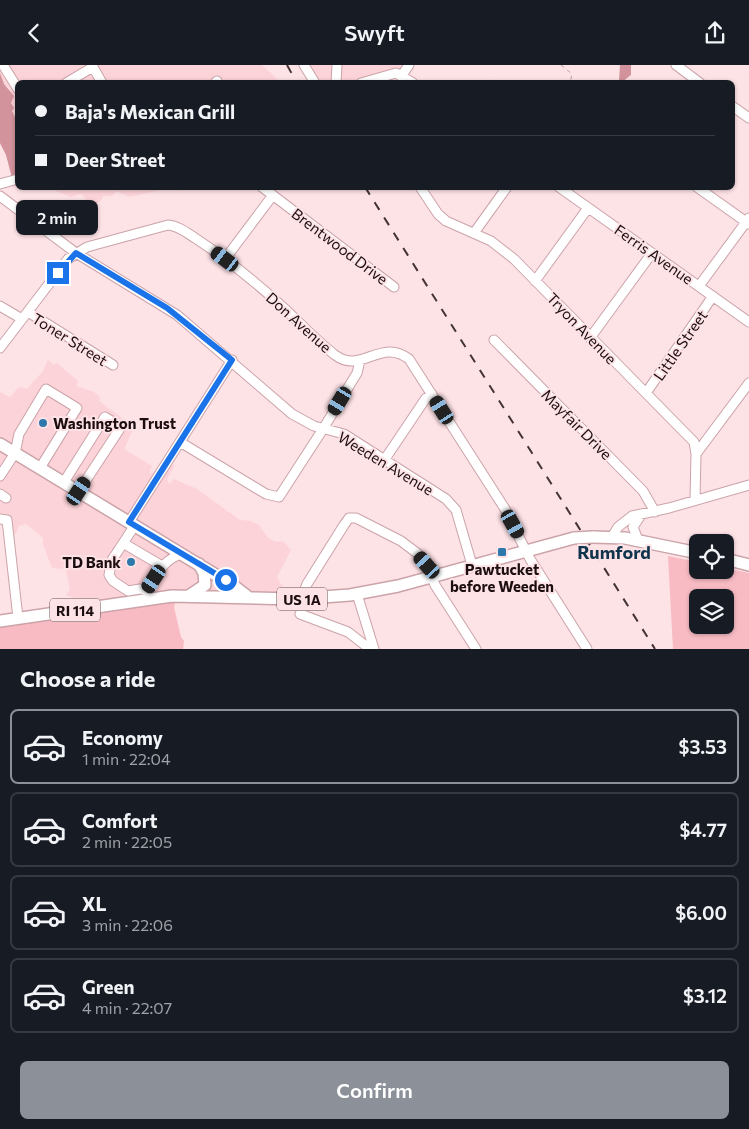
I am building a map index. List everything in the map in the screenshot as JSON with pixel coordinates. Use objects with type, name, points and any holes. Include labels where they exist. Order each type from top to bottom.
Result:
[{"type":"main road","points":[[0,444],[234,586],[246,596]]},
{"type":"main road","name":"US 1A","points":[[246,596],[301,599],[357,594],[574,538],[612,537],[638,540],[689,551]]},
{"type":"main road","points":[[734,561],[749,565]]},
{"type":"main road","points":[[190,595],[205,585],[206,580],[198,564]]},
{"type":"main road","name":"RI 114","points":[[0,621],[148,595],[246,596]]},
{"type":"street","points":[[3,65],[15,84]]},
{"type":"street","points":[[304,65],[313,80]]},
{"type":"street","points":[[336,80],[337,65]]},
{"type":"street","points":[[370,80],[399,71],[409,65]]},
{"type":"street","points":[[676,65],[696,80]]},
{"type":"street","points":[[71,80],[93,67],[100,80]]},
{"type":"street","points":[[399,71],[410,80]]},
{"type":"street","points":[[735,108],[749,118]]},
{"type":"street","points":[[0,184],[15,180]]},
{"type":"street","name":"Brentwood Drive","points":[[266,190],[394,287]]},
{"type":"street","name":"Tryon Avenue","points":[[422,190],[438,214],[446,221],[500,247],[694,442],[696,454],[695,500]]},
{"type":"street","points":[[474,233],[504,190]]},
{"type":"street","name":"Ferris Avenue","points":[[563,190],[749,321]]},
{"type":"street","points":[[699,286],[748,221],[702,190]]},
{"type":"street","points":[[225,259],[273,195]]},
{"type":"street","name":"Weeden Avenue","points":[[0,196],[76,253],[164,305],[232,360],[292,414],[323,429],[344,435],[385,459],[451,503],[456,510],[472,565]]},
{"type":"street","points":[[535,281],[588,208]]},
{"type":"street","name":"Don Avenue","points":[[76,253],[112,240],[168,225],[179,228],[225,259],[264,289],[334,354],[341,359],[360,361]]},
{"type":"street","points":[[0,348],[68,259],[76,253]]},
{"type":"street","points":[[590,338],[652,253]]},
{"type":"street","name":"Little Street","points":[[646,393],[713,296]]},
{"type":"street","name":"Toner Street","points":[[0,306],[25,316],[113,365]]},
{"type":"street","name":"Mayfair Drive","points":[[494,340],[643,491],[655,512]]},
{"type":"street","points":[[180,442],[266,494],[278,497],[357,373],[360,361],[383,351],[394,350],[402,354],[415,366],[505,509],[526,549],[587,649]]},
{"type":"street","points":[[182,554],[171,557],[162,566],[148,595],[140,589],[128,591],[113,581],[109,575],[112,560],[132,524],[180,442],[232,360]]},
{"type":"street","points":[[696,454],[749,383]]},
{"type":"street","points":[[0,476],[15,453],[19,435],[46,389],[77,408],[40,468]]},
{"type":"street","points":[[385,459],[426,398],[432,393]]},
{"type":"street","points":[[64,482],[105,417],[121,427],[79,491]]},
{"type":"street","points":[[612,537],[625,521],[632,516],[655,512],[749,485]]},
{"type":"street","points":[[638,540],[633,527],[640,515]]},
{"type":"street","points":[[301,599],[307,584],[349,518],[356,518],[401,541],[427,565],[435,585],[476,649]]},
{"type":"street","points":[[4,519],[18,618]]},
{"type":"street","points":[[122,543],[162,566]]},
{"type":"street","points":[[357,594],[374,649]]},
{"type":"street","points":[[300,614],[348,632],[370,649]]},
{"type":"path","points":[[561,65],[572,74],[571,80]]},
{"type":"shaded area","points":[[0,65],[262,65],[278,80],[15,80],[15,117],[12,111],[9,88],[4,84],[0,73]]},
{"type":"shaded area","points":[[299,65],[409,65],[406,71],[417,80],[400,77],[381,80],[308,80]]},
{"type":"shaded area","points":[[620,65],[631,65],[631,75],[625,80],[619,80]]},
{"type":"shaded area","points":[[0,73],[4,84],[14,96],[11,103],[14,108],[12,111],[15,117],[15,182],[13,182],[6,155],[0,143]]},
{"type":"shaded area","points":[[54,190],[161,190],[129,197],[116,191],[112,196],[103,196],[101,201],[89,207],[85,206],[86,199],[81,194],[71,197]]},
{"type":"shaded area","points":[[48,360],[54,365],[57,363],[78,381],[76,386],[94,392],[100,397],[99,401],[134,427],[124,449],[152,466],[149,474],[155,472],[165,459],[168,464],[175,465],[167,479],[169,484],[174,479],[197,489],[240,520],[251,521],[259,525],[268,538],[276,542],[283,541],[291,550],[277,577],[286,593],[58,608],[77,599],[66,595],[70,589],[66,569],[52,568],[43,544],[43,538],[26,524],[19,526],[15,535],[10,533],[0,520],[0,392],[10,397],[19,387],[27,389],[43,371]]},
{"type":"shaded area","points":[[668,556],[689,560],[689,579],[734,579],[734,570],[749,573],[749,649],[673,649]]},
{"type":"shaded area","points":[[176,599],[174,607],[181,637],[184,641],[183,649],[0,649],[0,620]]},
{"type":"railway","points":[[287,65],[295,80]]},
{"type":"railway","points":[[367,190],[655,649]]},
{"type":"place","name":"Washington Trust","points":[[43,423]]},
{"type":"place","name":"Pawtucket before Weeden","points":[[502,552]]},
{"type":"place","name":"TD Bank","points":[[131,562]]},
{"type":"district","name":"Rumford","points":[[614,552]]},
{"type":"route","points":[[58,273],[68,259],[76,253],[132,285],[167,308],[207,338],[232,360],[129,522],[226,580]]}]
